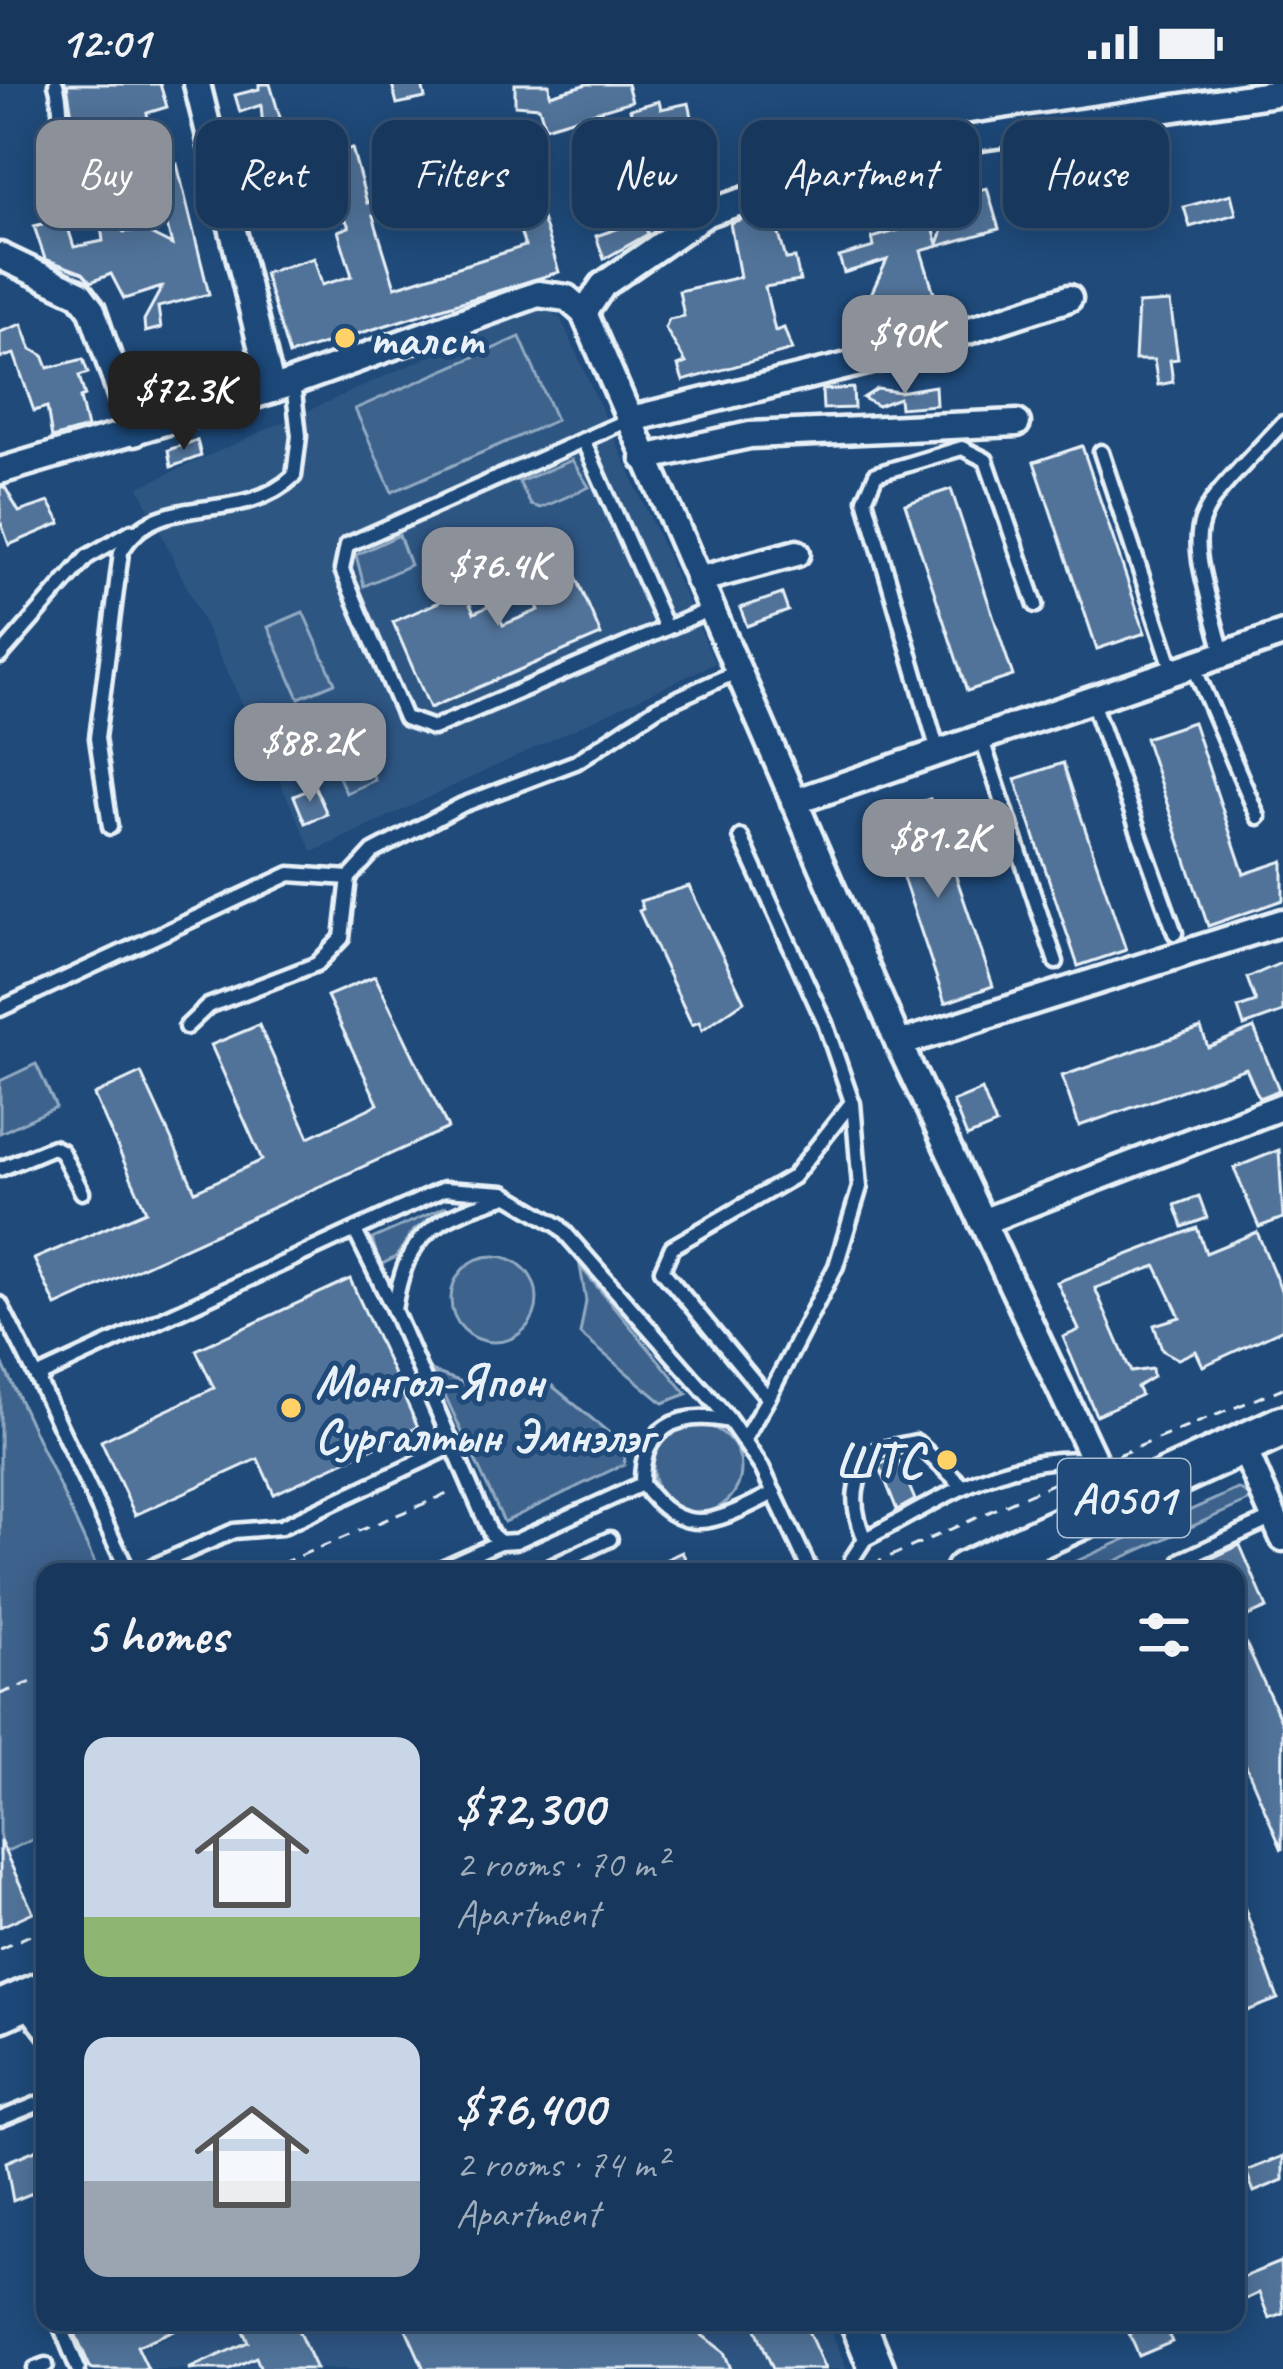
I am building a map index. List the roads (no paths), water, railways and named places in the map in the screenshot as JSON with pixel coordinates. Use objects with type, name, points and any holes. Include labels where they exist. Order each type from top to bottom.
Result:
[{"type":"highway","name":"A0501","points":[[991,1563],[1283,1426]]},
{"type":"main road","points":[[862,2331],[878,2369]]},
{"type":"street","points":[[197,84],[282,387]]},
{"type":"street","points":[[584,314],[603,285],[707,213],[772,196],[900,149],[1283,92]]},
{"type":"street","points":[[0,256],[80,294],[92,310],[134,434]]},
{"type":"street","points":[[0,470],[282,387],[538,294],[567,298],[584,314],[899,1044],[1114,1503]]},
{"type":"street","points":[[628,420],[900,353],[1069,298]]},
{"type":"street","points":[[644,458],[750,435],[1016,423]]},
{"type":"street","points":[[698,580],[797,553]]},
{"type":"street","points":[[794,802],[1283,634]]},
{"type":"street","points":[[899,1044],[1283,922]]},
{"type":"street","points":[[982,1222],[1283,1106]]},
{"type":"street","points":[[1242,1444],[1276,1513]]},
{"type":"lane","points":[[56,84],[62,101],[56,120]]},
{"type":"lane","points":[[0,656],[87,557],[181,510],[232,509],[275,494],[294,476],[299,436],[282,387]]},
{"type":"lane","points":[[628,420],[345,547],[342,571],[405,718],[433,728],[711,609]]},
{"type":"lane","points":[[1223,655],[1196,548],[1198,522],[1211,496],[1283,422]]},
{"type":"lane","points":[[583,440],[666,628]]},
{"type":"lane","points":[[938,751],[865,499],[876,474],[962,448],[976,451],[986,460],[1036,605]]},
{"type":"lane","points":[[1101,452],[1183,668],[1258,817]]},
{"type":"lane","points":[[110,827],[97,738],[121,552],[132,531]]},
{"type":"lane","points":[[186,1027],[208,1006],[317,964],[342,938],[349,878],[390,843],[462,805],[576,762],[657,708],[738,671]]},
{"type":"lane","points":[[1090,699],[1175,933]]},
{"type":"lane","points":[[981,737],[1056,962]]},
{"type":"lane","points":[[741,837],[825,1022],[853,1102],[860,1187],[817,1308],[743,1441]]},
{"type":"lane","points":[[0,1010],[290,874],[349,878]]},
{"type":"lane","points":[[768,1398],[662,1270],[665,1258],[672,1247],[793,1177],[853,1102]]},
{"type":"lane","points":[[0,1169],[53,1148],[62,1151],[82,1192]]},
{"type":"lane","points":[[39,1382],[43,1374],[444,1189],[508,1196],[559,1226],[730,1421],[774,1493],[807,1563]]},
{"type":"lane","points":[[394,1310],[398,1280],[417,1238],[452,1213],[508,1196]]},
{"type":"lane","points":[[355,1231],[500,1542]]},
{"type":"lane","points":[[0,1304],[124,1563]]},
{"type":"lane","points":[[730,1421],[700,1414],[674,1420],[656,1432],[645,1449],[642,1484],[671,1514],[710,1523],[774,1493]]},
{"type":"lane","points":[[865,1539],[853,1513],[854,1491],[877,1450],[916,1442],[964,1487]]},
{"type":"lane","points":[[160,1563],[234,1531],[281,1527],[454,1446]]},
{"type":"lane","points":[[853,1563],[865,1539],[964,1487],[1032,1460],[1095,1462]]},
{"type":"lane","points":[[454,1563],[500,1542],[516,1541],[642,1484]]},
{"type":"lane","points":[[1182,1560],[1276,1513]]},
{"type":"lane","points":[[559,1563],[610,1539]]},
{"type":"lane","points":[[0,2120],[36,2105]]},
{"type":"lane","points":[[62,2331],[78,2369]]},
{"type":"place","name":"талст","points":[[345,338]]},
{"type":"place","name":"Монгол-Япон Сургалтын Эмнэлэг","points":[[291,1408]]},
{"type":"place","name":"ШТС","points":[[947,1460]]}]
